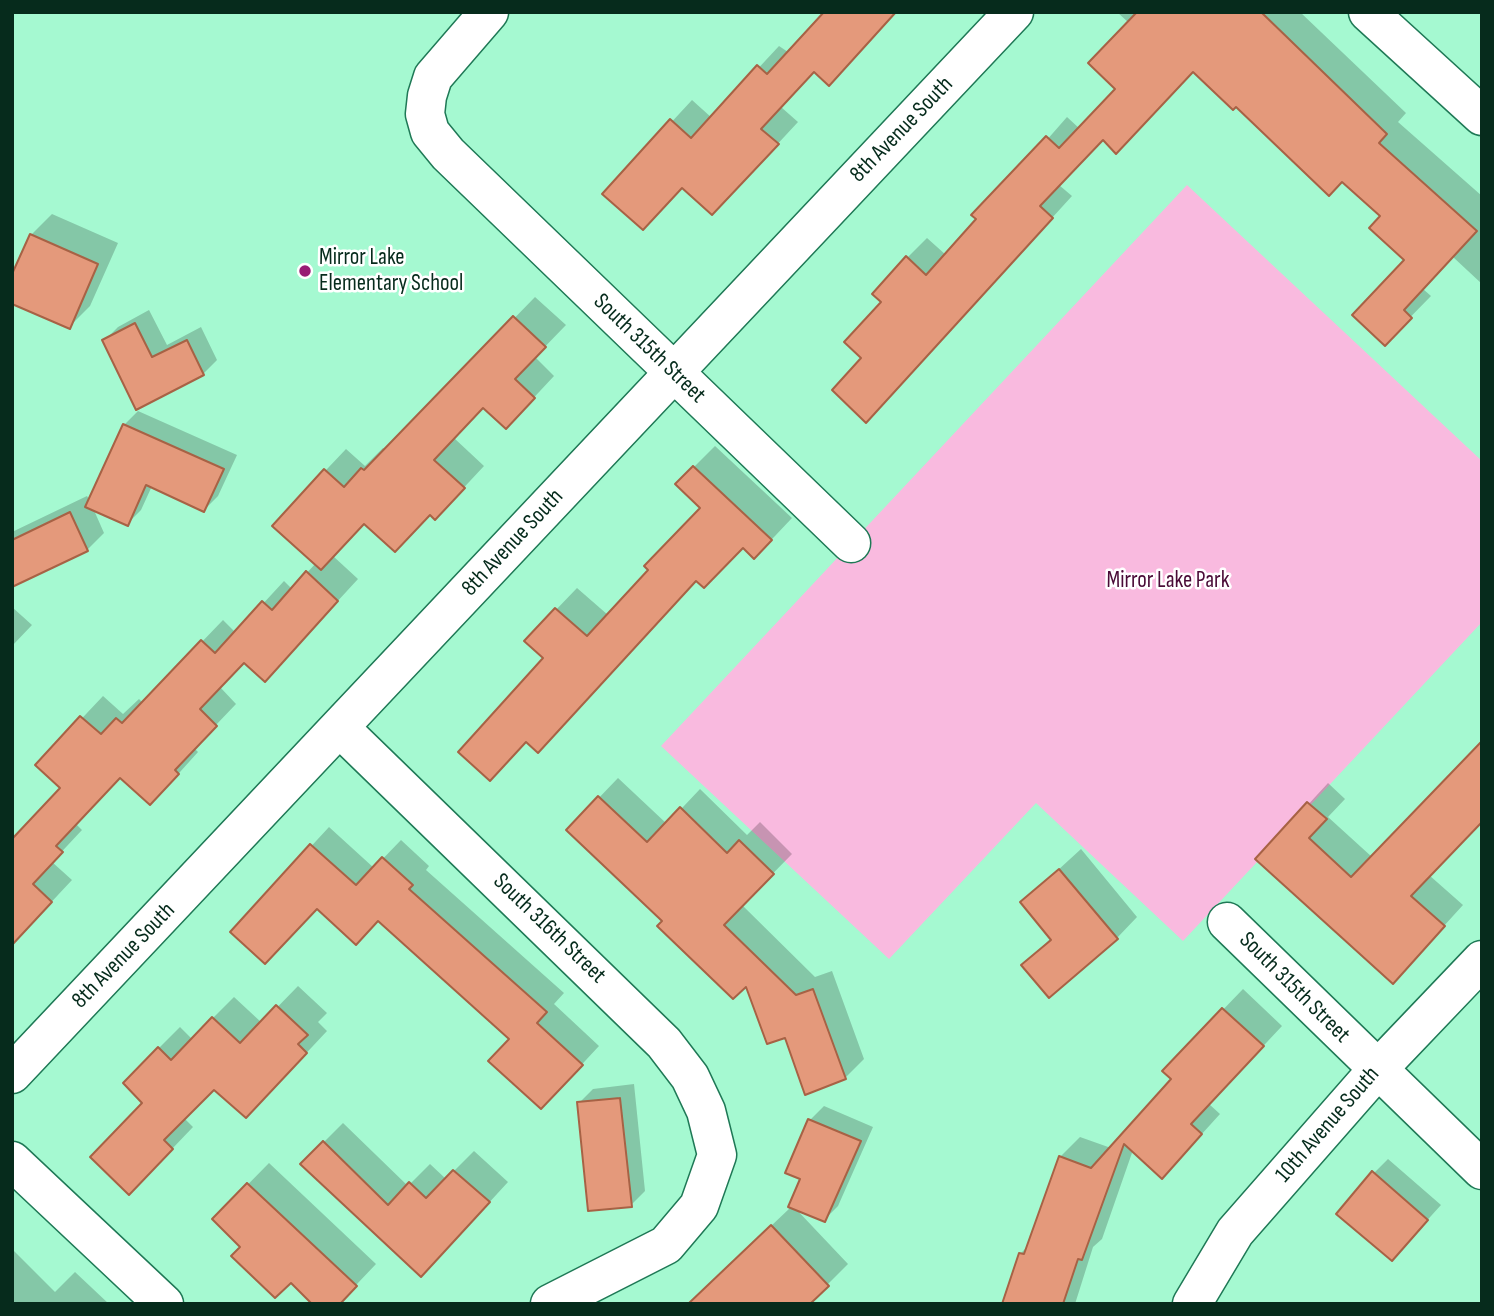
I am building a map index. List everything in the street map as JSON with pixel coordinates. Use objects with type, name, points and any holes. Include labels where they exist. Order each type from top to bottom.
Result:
[{"type":"street","name":"South 315th Street","points":[[489,12],[433,78],[426,96],[425,114],[430,132],[448,154],[852,543]]},
{"type":"street","name":"8th Avenue South","points":[[12,1074],[341,729],[672,372],[1014,12]]},
{"type":"street","points":[[1368,12],[1482,116]]},
{"type":"street","name":"South 316th Street","points":[[341,729],[664,1043],[691,1077],[706,1111],[717,1155],[699,1206],[666,1245],[550,1304]]},
{"type":"street","name":"South 315th Street","points":[[1227,922],[1482,1170]]},
{"type":"street","name":"10th Avenue South","points":[[1192,1304],[1235,1232],[1377,1070],[1482,960]]},
{"type":"street","points":[[12,1161],[164,1304]]},
{"type":"green space","name":"Mirror Lake Park","points":[[1187,185],[1482,461],[1482,622],[1183,941],[1036,803],[889,959],[661,746]]},
{"type":"building","points":[[824,12],[896,12],[829,86],[814,72],[761,129],[779,144],[712,215],[682,188],[643,230],[602,194],[670,119],[691,138],[757,65],[767,74]]},
{"type":"building","points":[[1137,12],[1261,12],[1387,134],[1379,143],[1477,231],[1404,310],[1412,318],[1385,346],[1352,315],[1404,260],[1369,228],[1380,216],[1342,182],[1329,196],[1236,107],[1233,110],[1193,72],[1116,154],[1103,140],[1040,206],[1053,218],[866,423],[832,390],[861,358],[844,342],[881,302],[872,294],[906,256],[926,275],[976,219],[971,215],[1046,136],[1059,148],[1115,89],[1088,63]]},
{"type":"building","points":[[30,234],[98,264],[70,329],[12,304],[12,274]]},
{"type":"building","points":[[513,316],[546,347],[515,379],[535,398],[506,429],[483,408],[434,460],[465,488],[435,520],[430,515],[395,552],[364,524],[321,570],[272,526],[324,469],[344,487],[361,468],[364,470]]},
{"type":"building","points":[[135,323],[152,357],[187,340],[204,375],[136,410],[102,340]]},
{"type":"building","points":[[123,424],[224,469],[204,512],[146,485],[128,526],[85,507]]},
{"type":"building","points":[[693,466],[772,540],[754,559],[743,548],[704,588],[696,581],[538,753],[526,742],[490,781],[458,752],[543,658],[524,641],[555,608],[587,636],[648,570],[644,566],[700,508],[675,484]]},
{"type":"building","points":[[70,512],[88,551],[12,587],[12,540]]},
{"type":"building","points":[[306,571],[338,601],[265,682],[244,663],[200,709],[217,726],[175,770],[179,774],[150,805],[120,778],[56,846],[63,852],[33,884],[52,902],[12,945],[12,839],[60,788],[35,765],[80,716],[101,734],[116,718],[122,723],[201,640],[215,653],[262,601],[272,610]]},
{"type":"building","points":[[1482,741],[1482,822],[1411,896],[1445,926],[1393,984],[1255,859],[1307,802],[1327,819],[1309,838],[1351,877]]},
{"type":"building","points":[[598,796],[647,842],[680,807],[727,853],[739,840],[774,874],[724,925],[796,995],[813,989],[846,1079],[805,1095],[785,1038],[767,1044],[746,987],[733,999],[657,926],[662,921],[566,830]]},
{"type":"building","points":[[310,844],[356,885],[382,857],[413,885],[409,889],[547,1012],[537,1023],[583,1065],[541,1109],[488,1061],[509,1039],[378,921],[356,945],[317,909],[265,964],[230,932]]},
{"type":"building","points":[[1059,869],[1118,939],[1049,998],[1021,965],[1051,940],[1020,902]]},
{"type":"building","points":[[276,1005],[308,1035],[298,1044],[307,1053],[246,1118],[214,1090],[164,1140],[173,1149],[129,1195],[90,1157],[142,1103],[123,1083],[158,1047],[171,1060],[212,1017],[240,1043]]},
{"type":"building","points":[[1222,1008],[1264,1046],[1191,1124],[1202,1134],[1162,1179],[1124,1144],[1063,1304],[1002,1304],[1019,1253],[1024,1254],[1059,1156],[1091,1168],[1171,1079],[1162,1071]]},
{"type":"building","points":[[620,1098],[632,1207],[588,1211],[577,1102]]},
{"type":"building","points":[[808,1119],[861,1141],[825,1222],[788,1207],[800,1179],[785,1173]]},
{"type":"building","points":[[323,1141],[388,1205],[409,1182],[426,1198],[453,1170],[490,1202],[421,1277],[300,1164]]},
{"type":"building","points":[[1372,1171],[1428,1220],[1392,1261],[1336,1214]]},
{"type":"building","points":[[247,1183],[357,1286],[340,1304],[312,1304],[291,1283],[275,1298],[231,1256],[240,1247],[212,1219]]},
{"type":"building","points":[[771,1225],[829,1286],[810,1304],[688,1304]]},
{"type":"place","name":"Mirror Lake Elementary School","points":[[305,271]]}]
